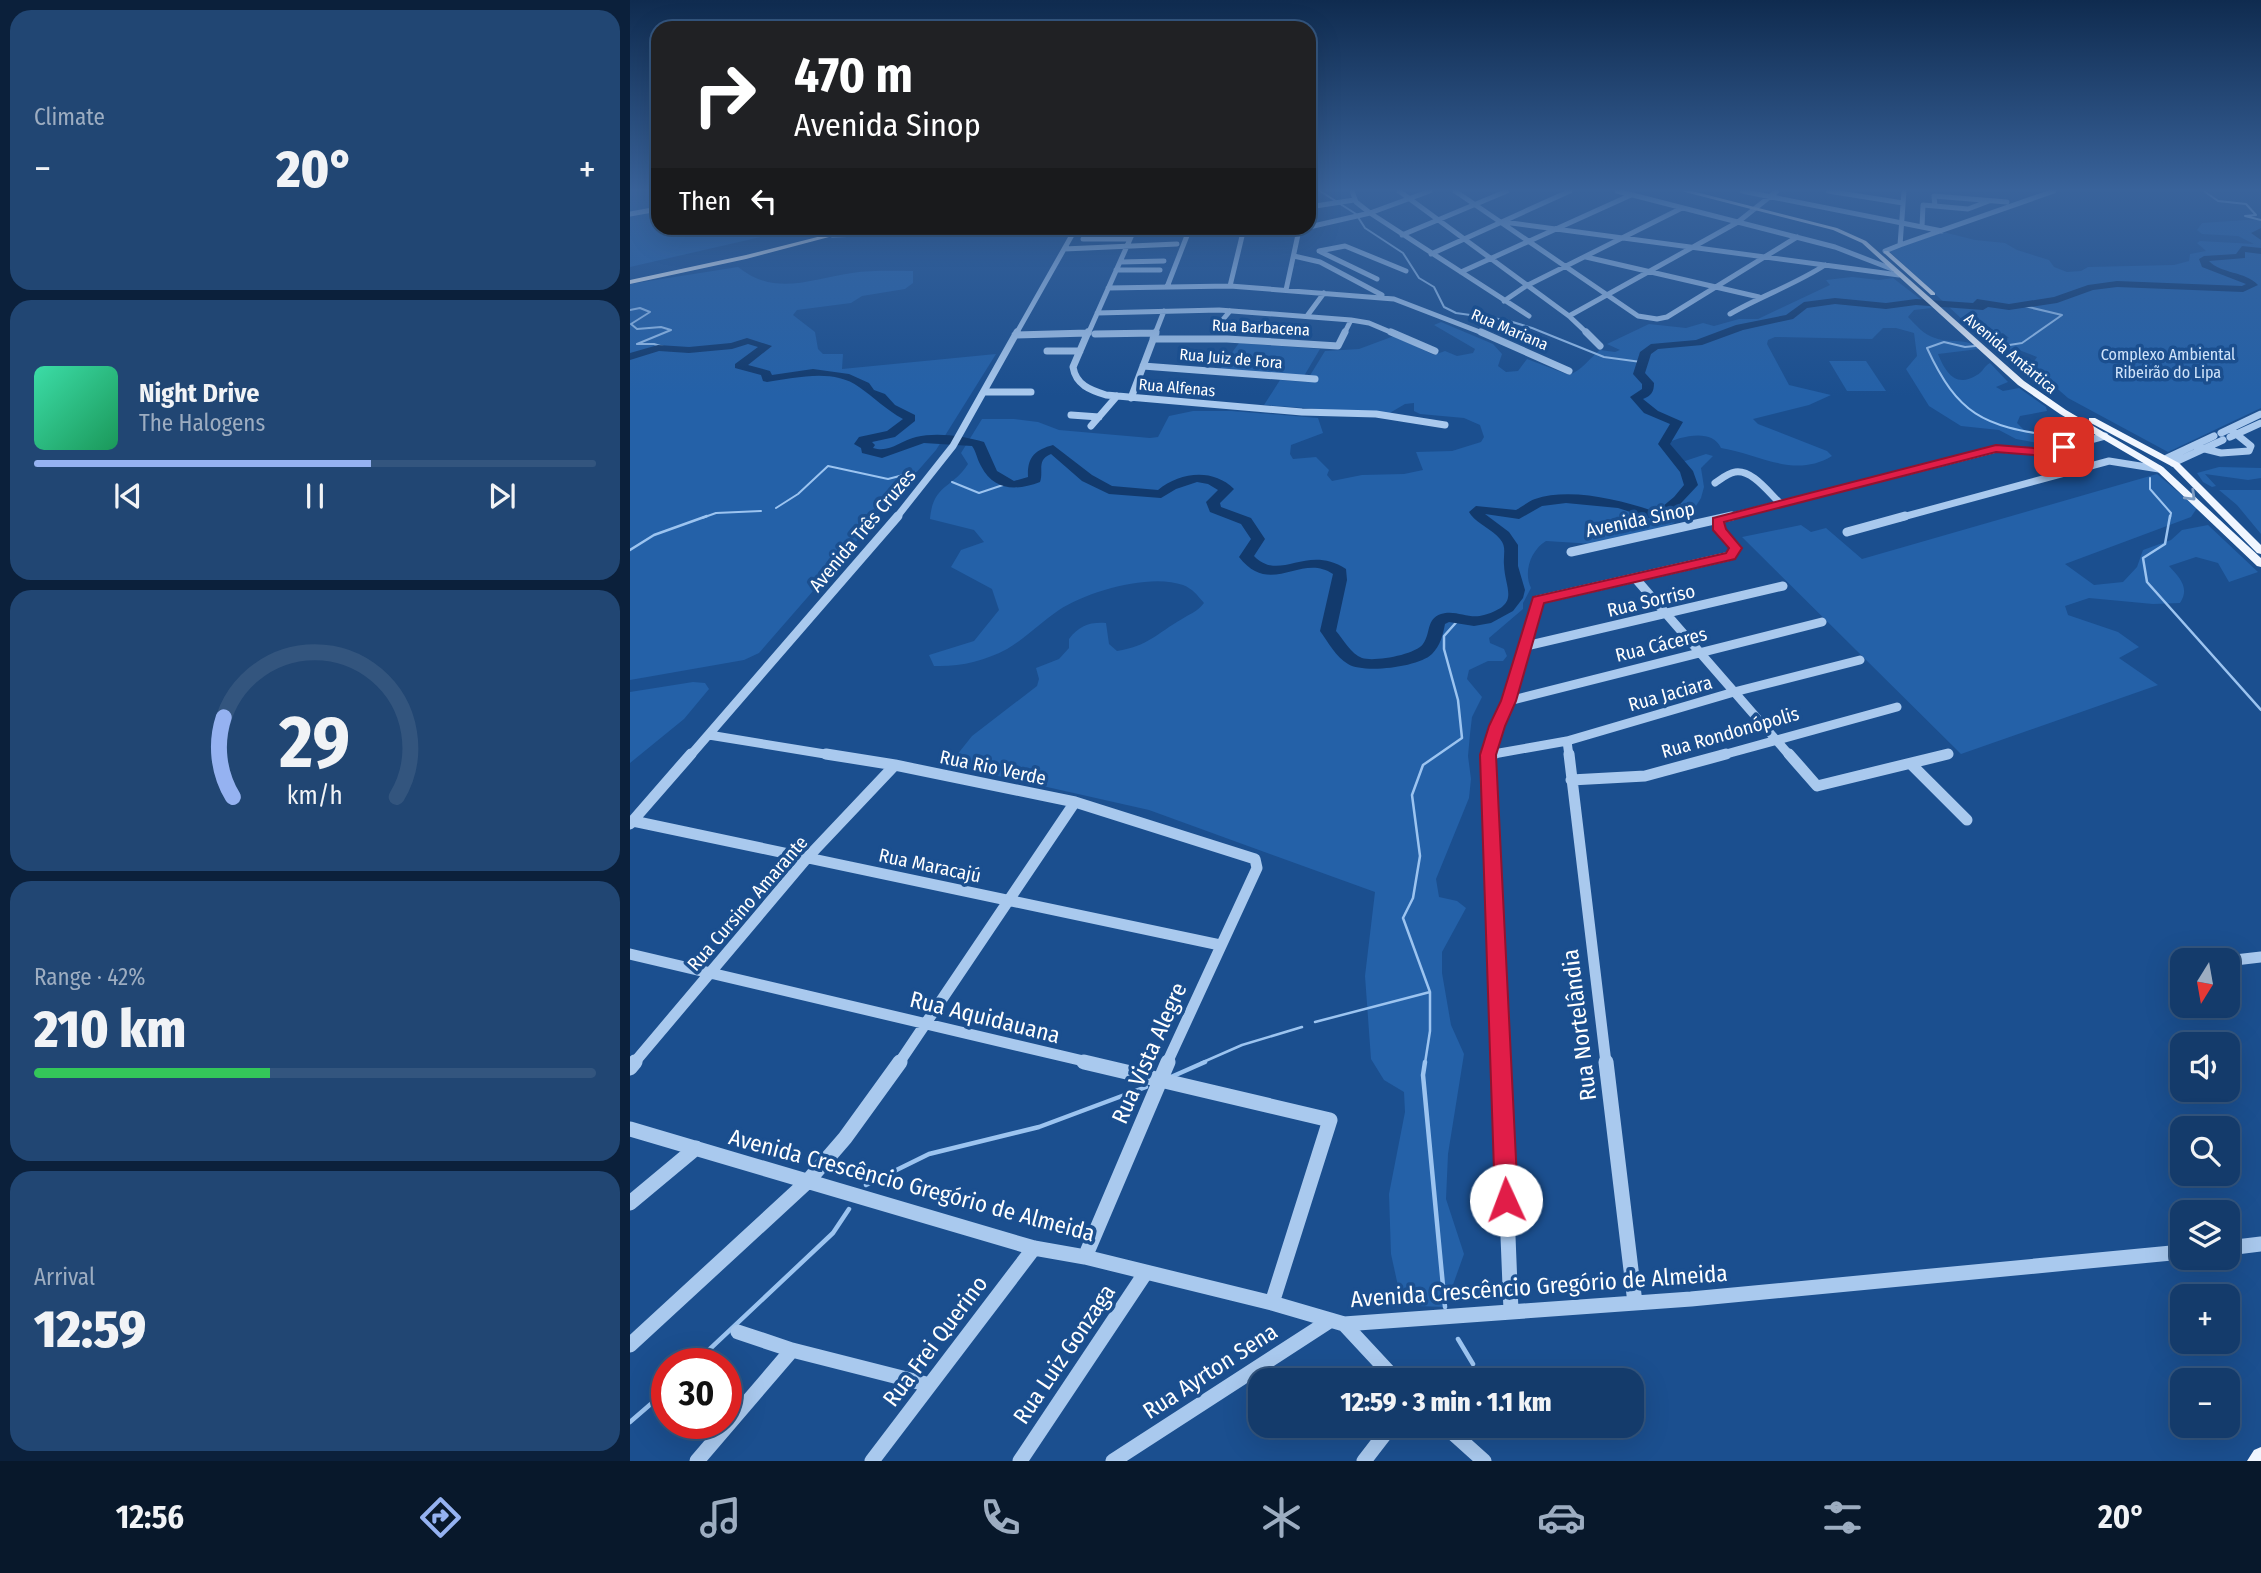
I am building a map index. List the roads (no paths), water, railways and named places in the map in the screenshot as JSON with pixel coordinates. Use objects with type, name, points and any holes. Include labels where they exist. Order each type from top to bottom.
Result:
[{"type":"highway","points":[[630,280],[723,259]]},
{"type":"highway","points":[[630,280],[740,259]]},
{"type":"main road","name":"Avenida Antártica","points":[[1882,259],[2021,383],[2160,469],[2261,564]]},
{"type":"main road","name":"Avenida Antártica","points":[[1894,259],[1981,340],[2059,401],[2167,459],[2184,472],[2261,551]]},
{"type":"main road","points":[[2138,454],[2136,451],[2142,450],[2167,459]]},
{"type":"main road","points":[[2160,469],[2177,475],[2184,472]]},
{"type":"main road","points":[[2258,1461],[2261,1457]]},
{"type":"street","name":"Avenida Três Cruzes","points":[[631,823],[889,527],[953,446],[1059,259]]},
{"type":"street","name":"Rua Alfenas","points":[[1120,259],[1097,313],[1092,333],[1073,367],[1075,378],[1090,391],[1131,398],[1302,412],[1376,414],[1445,425]]},
{"type":"street","points":[[1167,287],[1178,259]]},
{"type":"street","points":[[1230,286],[1236,259]]},
{"type":"street","points":[[1286,290],[1293,259]]},
{"type":"street","points":[[1313,259],[1389,298]]},
{"type":"street","points":[[1336,259],[1377,279]]},
{"type":"street","points":[[1377,259],[1406,271]]},
{"type":"street","points":[[1440,259],[1529,316]]},
{"type":"street","points":[[1461,272],[1491,259]]},
{"type":"street","points":[[1491,259],[1569,316],[1600,346]]},
{"type":"street","points":[[1555,259],[1639,316],[1657,319],[1667,317],[1761,259]]},
{"type":"street","points":[[1504,301],[1527,286],[1581,259]]},
{"type":"street","points":[[1595,259],[1759,297]]},
{"type":"street","points":[[1569,316],[1672,259]]},
{"type":"street","points":[[1787,259],[1899,275]]},
{"type":"street","points":[[1869,259],[1892,268]]},
{"type":"street","points":[[1119,262],[1164,261]]},
{"type":"street","points":[[1730,314],[1825,265]]},
{"type":"street","points":[[1116,270],[1160,270]]},
{"type":"street","name":"Rua Mariana","points":[[1108,288],[1230,286],[1389,298],[1443,316],[1569,370]]},
{"type":"street","points":[[1307,316],[1324,293]]},
{"type":"street","points":[[1097,313],[1230,311],[1351,320],[1369,323],[1436,351]]},
{"type":"street","points":[[1230,311],[1220,323],[1237,326]]},
{"type":"street","points":[[1131,398],[1164,312]]},
{"type":"street","name":"Rua Barbacena","points":[[1154,336],[1338,345],[1351,320]]},
{"type":"street","points":[[1015,335],[1123,331],[1154,336]]},
{"type":"street","points":[[1120,345],[1123,331]]},
{"type":"street","points":[[1047,351],[1080,351]]},
{"type":"street","name":"Rua Juiz de Fora","points":[[1143,366],[1315,379]]},
{"type":"street","points":[[984,392],[1031,392]]},
{"type":"street","points":[[1091,426],[1117,396]]},
{"type":"street","points":[[2167,459],[2202,450],[2261,414]]},
{"type":"street","points":[[1071,415],[1099,417]]},
{"type":"street","points":[[2167,459],[2193,446],[2261,423]]},
{"type":"street","points":[[2193,446],[2202,450],[2236,453],[2249,451],[2251,446],[2224,435]]},
{"type":"street","name":"Avenida Sinop","points":[[1571,552],[1717,520],[1996,449],[2046,452],[2105,436]]},
{"type":"street","points":[[2125,462],[2138,454]]},
{"type":"street","points":[[1847,532],[2109,461],[2160,469]]},
{"type":"street","points":[[1715,483],[1735,472],[1741,472],[1780,503]]},
{"type":"street","name":"Avenida Sinop","points":[[1511,1311],[1488,755],[1526,646],[1538,600],[1734,554],[1735,548],[1720,530],[1717,520]]},
{"type":"street","points":[[1635,578],[1817,786],[1948,754]]},
{"type":"street","name":"Rua Sorriso","points":[[1526,646],[1783,586]]},
{"type":"street","name":"Rua Cáceres","points":[[1508,701],[1822,622]]},
{"type":"street","name":"Rua Jaciara","points":[[1488,755],[1567,741],[1734,692],[1860,660]]},
{"type":"street","name":"Rua Rondonópolis","points":[[1571,780],[1645,776],[1896,707]]},
{"type":"street","name":"Rua Rio Verde","points":[[709,735],[895,765],[1075,802],[1255,859],[1257,868]]},
{"type":"street","name":"Rua Nortelândia","points":[[1567,741],[1634,1303]]},
{"type":"street","points":[[1911,764],[1967,820]]},
{"type":"street","name":"Rua Cursino Amarante","points":[[630,1068],[807,858],[895,765]]},
{"type":"street","points":[[630,1345],[807,1182],[853,1129],[1075,802]]},
{"type":"street","name":"Rua Maracajú","points":[[631,823],[1220,945]]},
{"type":"street","name":"Rua Vista Alegre","points":[[1085,1257],[1159,1081],[1257,868]]},
{"type":"street","name":"Rua Aquidauana","points":[[630,954],[1330,1121],[1272,1303]]},
{"type":"street","points":[[2240,959],[2261,957]]},
{"type":"street","name":"Avenida Crescêncio Gregório de Almeida","points":[[630,1129],[1034,1248],[1085,1257],[1338,1322],[1634,1303],[2170,1253]]},
{"type":"street","points":[[630,1203],[696,1149]]},
{"type":"street","points":[[2240,1247],[2261,1244]]},
{"type":"street","name":"Rua Frei Querino","points":[[872,1461],[1034,1248]]},
{"type":"street","name":"Rua Luiz Gonzaga","points":[[1020,1461],[1146,1272]]},
{"type":"street","points":[[1338,1322],[1384,1368]]},
{"type":"street","name":"Rua Ayrton Sena","points":[[1113,1461],[1338,1322]]},
{"type":"street","points":[[738,1332],[792,1350],[930,1385]]},
{"type":"street","points":[[697,1461],[792,1350]]},
{"type":"street","points":[[1364,1461],[1382,1438]]},
{"type":"street","points":[[1458,1438],[1484,1461]]},
{"type":"waterway","points":[[1407,259],[1419,278],[1434,287],[1444,307],[1456,313],[1506,320],[1604,357],[1641,362]]},
{"type":"waterway","points":[[630,357],[658,348],[689,350],[732,346],[747,341],[767,346],[739,366],[766,373],[767,379],[813,372],[845,376],[865,385],[870,392],[881,396],[891,408],[911,418],[891,434],[863,440],[860,444],[869,445],[866,450],[888,454],[924,439],[974,443],[980,445],[992,473],[1005,483],[1014,485],[1035,479],[1034,464],[1040,454],[1053,449],[1087,478],[1109,490],[1161,494],[1171,486],[1196,478],[1211,480],[1227,489],[1213,502],[1215,509],[1246,521],[1258,539],[1246,557],[1257,568],[1268,572],[1280,571],[1317,562],[1329,564],[1341,572],[1328,631],[1350,658],[1359,663],[1374,664],[1404,660],[1425,652],[1433,641],[1438,622],[1444,619],[1454,617],[1480,621],[1497,615],[1512,603],[1517,590],[1511,566],[1511,545],[1504,535],[1476,512],[1481,509],[1519,515],[1538,502],[1566,499],[1620,504],[1655,516],[1663,514],[1679,500],[1691,485],[1686,471],[1664,444],[1677,422],[1654,414],[1636,397],[1645,394],[1648,389],[1648,383],[1639,374],[1640,364],[1646,352],[1655,346],[1698,343],[1740,327],[1789,317],[1804,305],[1835,301],[1886,306],[1916,302],[1983,307],[1977,302],[2009,307],[2057,300],[2092,287],[2117,284],[2243,289],[2253,285],[2205,265],[2204,259]]},
{"type":"waterway","points":[[2003,346],[2022,343],[2062,315],[2020,305]]},
{"type":"waterway","points":[[630,310],[640,308],[650,312],[631,324],[637,329],[661,327],[671,330],[637,344],[654,344],[667,348]]},
{"type":"waterway","points":[[1975,346],[1965,347],[1944,342],[1927,348],[1950,389],[1975,413],[2009,427],[2054,436]]},
{"type":"waterway","points":[[776,508],[798,494],[828,466],[888,479],[915,472]]},
{"type":"waterway","points":[[2150,478],[2150,489],[2171,513],[2170,518]]},
{"type":"waterway","points":[[952,482],[979,493],[1006,484]]},
{"type":"waterway","points":[[702,518],[716,513],[761,511]]},
{"type":"waterway","points":[[630,550],[654,535],[707,516]]},
{"type":"waterway","points":[[2170,516],[2165,544],[2143,558],[2147,582],[2261,710]]},
{"type":"waterway","points":[[1430,992],[1403,918],[1413,898],[1420,856],[1412,795],[1423,765],[1462,738],[1458,700],[1444,649],[1444,636],[1461,617]]},
{"type":"waterway","points":[[1315,1022],[1430,992]]},
{"type":"waterway","points":[[1425,1063],[1430,1031],[1430,992]]},
{"type":"waterway","points":[[1201,1063],[1242,1045],[1302,1027]]},
{"type":"waterway","points":[[1171,1077],[1205,1062]]},
{"type":"waterway","points":[[1425,1062],[1423,1075],[1445,1307]]},
{"type":"waterway","points":[[866,1185],[929,1154],[1039,1127],[1146,1087]]},
{"type":"waterway","points":[[711,1348],[833,1233],[849,1209]]},
{"type":"waterway","points":[[1458,1339],[1473,1364]]},
{"type":"waterway","points":[[630,1422],[651,1404]]},
{"type":"park label","name":"Complexo Ambiental Ribeirão do Lipa","points":[[2168,363]]}]
